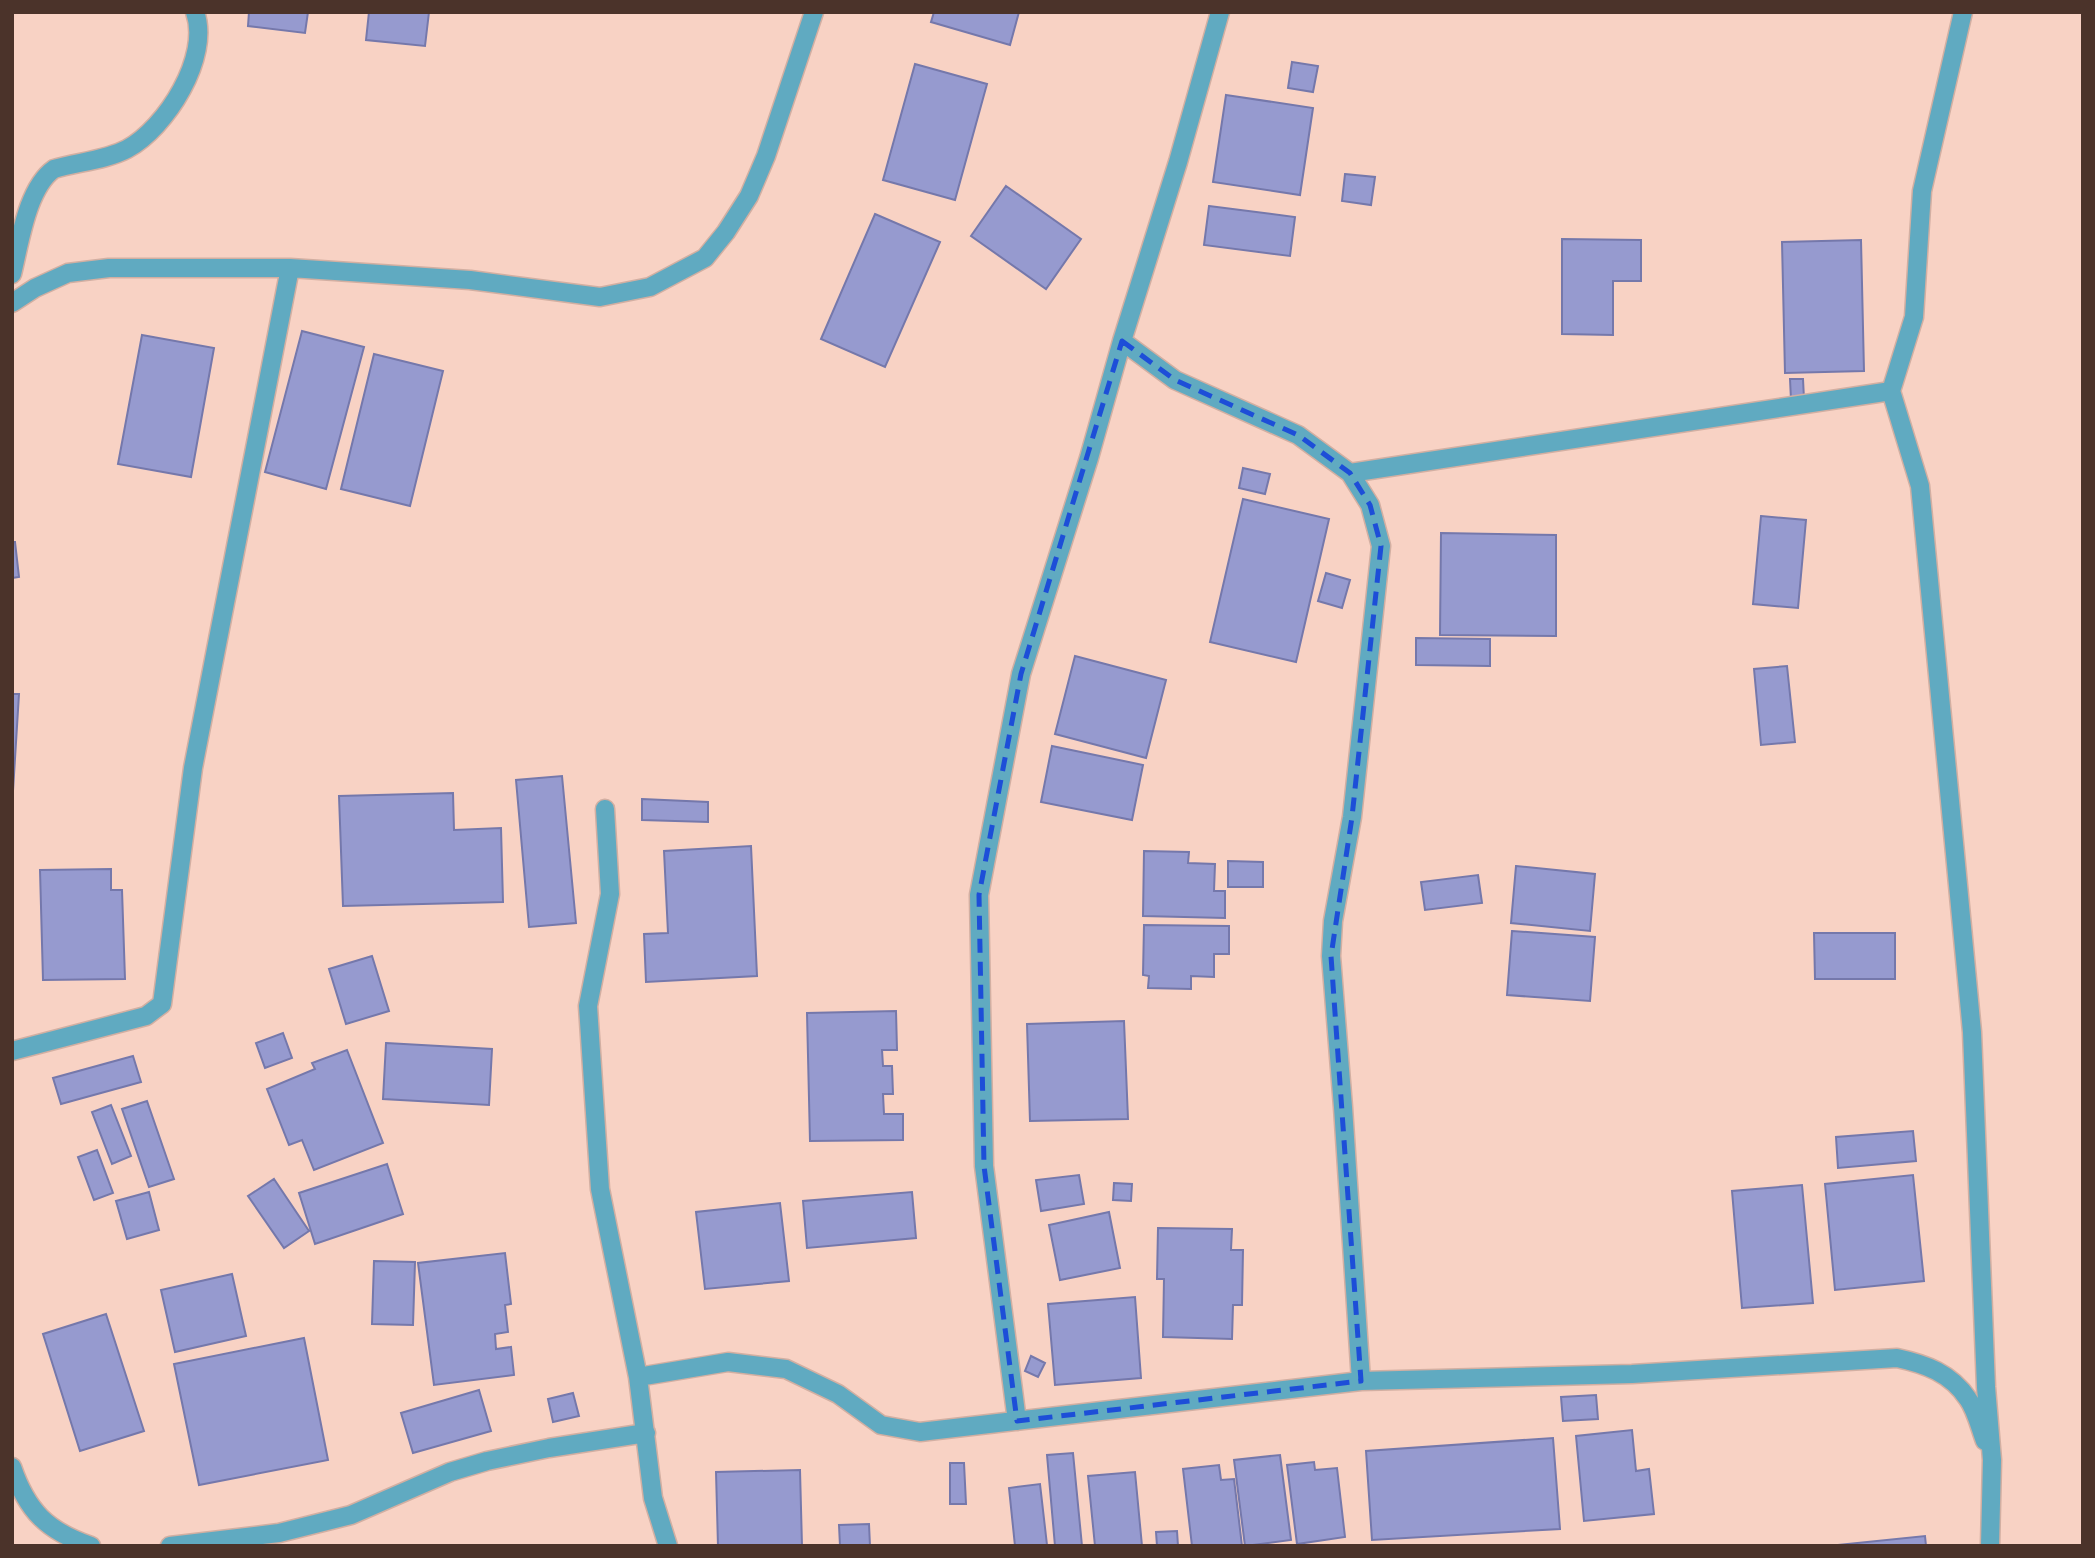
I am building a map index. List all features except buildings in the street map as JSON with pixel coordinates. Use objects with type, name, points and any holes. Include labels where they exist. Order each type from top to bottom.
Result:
[{"type":"street","points":[[12,274],[32,199],[46,175],[54,169],[124,151],[152,133],[183,87],[197,52],[199,22],[195,12]]},
{"type":"street","points":[[12,303],[68,272],[110,268],[289,268],[470,280],[600,297],[650,287],[705,258],[749,196],[766,156],[814,12]]},
{"type":"street","points":[[1017,1421],[984,1166],[979,895],[1021,674],[1178,162],[1220,12]]},
{"type":"street","points":[[1963,12],[1922,191],[1914,317],[1891,391],[1920,486],[1971,1018],[1986,1387],[1992,1460],[1990,1546]]},
{"type":"street","points":[[12,1051],[146,1016],[162,1004],[193,768],[289,268]]},
{"type":"street","points":[[1122,341],[1175,380],[1298,435],[1350,473],[1370,505],[1381,546],[1352,817],[1333,921],[1331,956],[1361,1381]]},
{"type":"street","points":[[1350,473],[1891,391]]},
{"type":"street","points":[[605,809],[610,894],[588,1006],[600,1189],[638,1377],[653,1498],[668,1546]]},
{"type":"street","points":[[638,1377],[728,1362],[786,1369],[838,1394],[881,1425],[920,1432],[1361,1381],[1632,1374],[1897,1358],[1927,1364],[1948,1378],[1969,1399],[1992,1460]]},
{"type":"street","points":[[170,1546],[279,1533],[351,1515],[450,1472],[487,1461],[646,1433]]},
{"type":"street","points":[[12,1467],[20,1490],[40,1518],[66,1538],[91,1546]]},
{"type":"highlighted area","points":[[1122,341],[1175,380],[1298,435],[1350,473],[1370,505],[1381,546],[1352,817],[1331,956],[1361,1381],[1017,1421],[984,1166],[979,895],[1021,674]]}]
